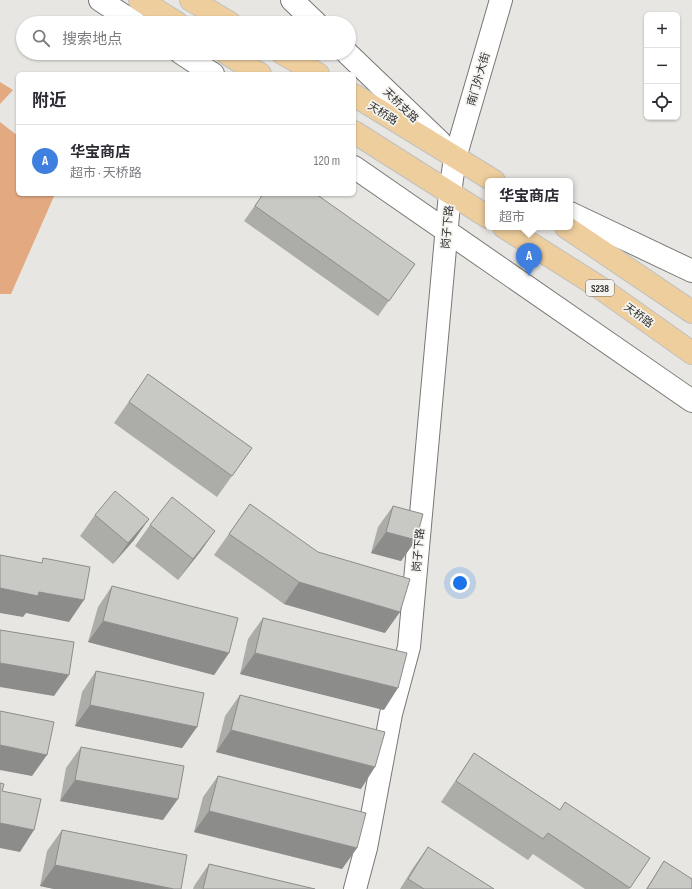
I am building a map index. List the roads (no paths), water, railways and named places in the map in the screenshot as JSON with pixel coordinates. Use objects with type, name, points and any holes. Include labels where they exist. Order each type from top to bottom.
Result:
[{"type":"main road","points":[[140,0],[166,16]]},
{"type":"main road","points":[[191,0],[218,16]]},
{"type":"main road","points":[[237,60],[257,72]]},
{"type":"main road","points":[[294,60],[315,72]]},
{"type":"main road","name":"天桥路","points":[[356,96],[489,178]]},
{"type":"main road","points":[[356,133],[485,215]]},
{"type":"main road","name":"天桥路","points":[[509,230],[599,287],[692,353]]},
{"type":"main road","points":[[570,230],[692,312]]},
{"type":"street","points":[[100,0],[124,16]]},
{"type":"street","points":[[292,0],[309,16]]},
{"type":"street","name":"南门外大街","points":[[455,158],[501,0]]},
{"type":"street","points":[[192,60],[210,72]]},
{"type":"street","name":"天桥支路","points":[[354,60],[455,158],[498,178]]},
{"type":"street","name":"岗子下路","points":[[355,889],[366,848],[391,714],[409,647],[446,231],[455,158]]},
{"type":"street","points":[[356,168],[692,401]]},
{"type":"street","points":[[573,214],[692,271]]},
{"type":"place","name":"华宝商店","points":[[529,276]]}]
